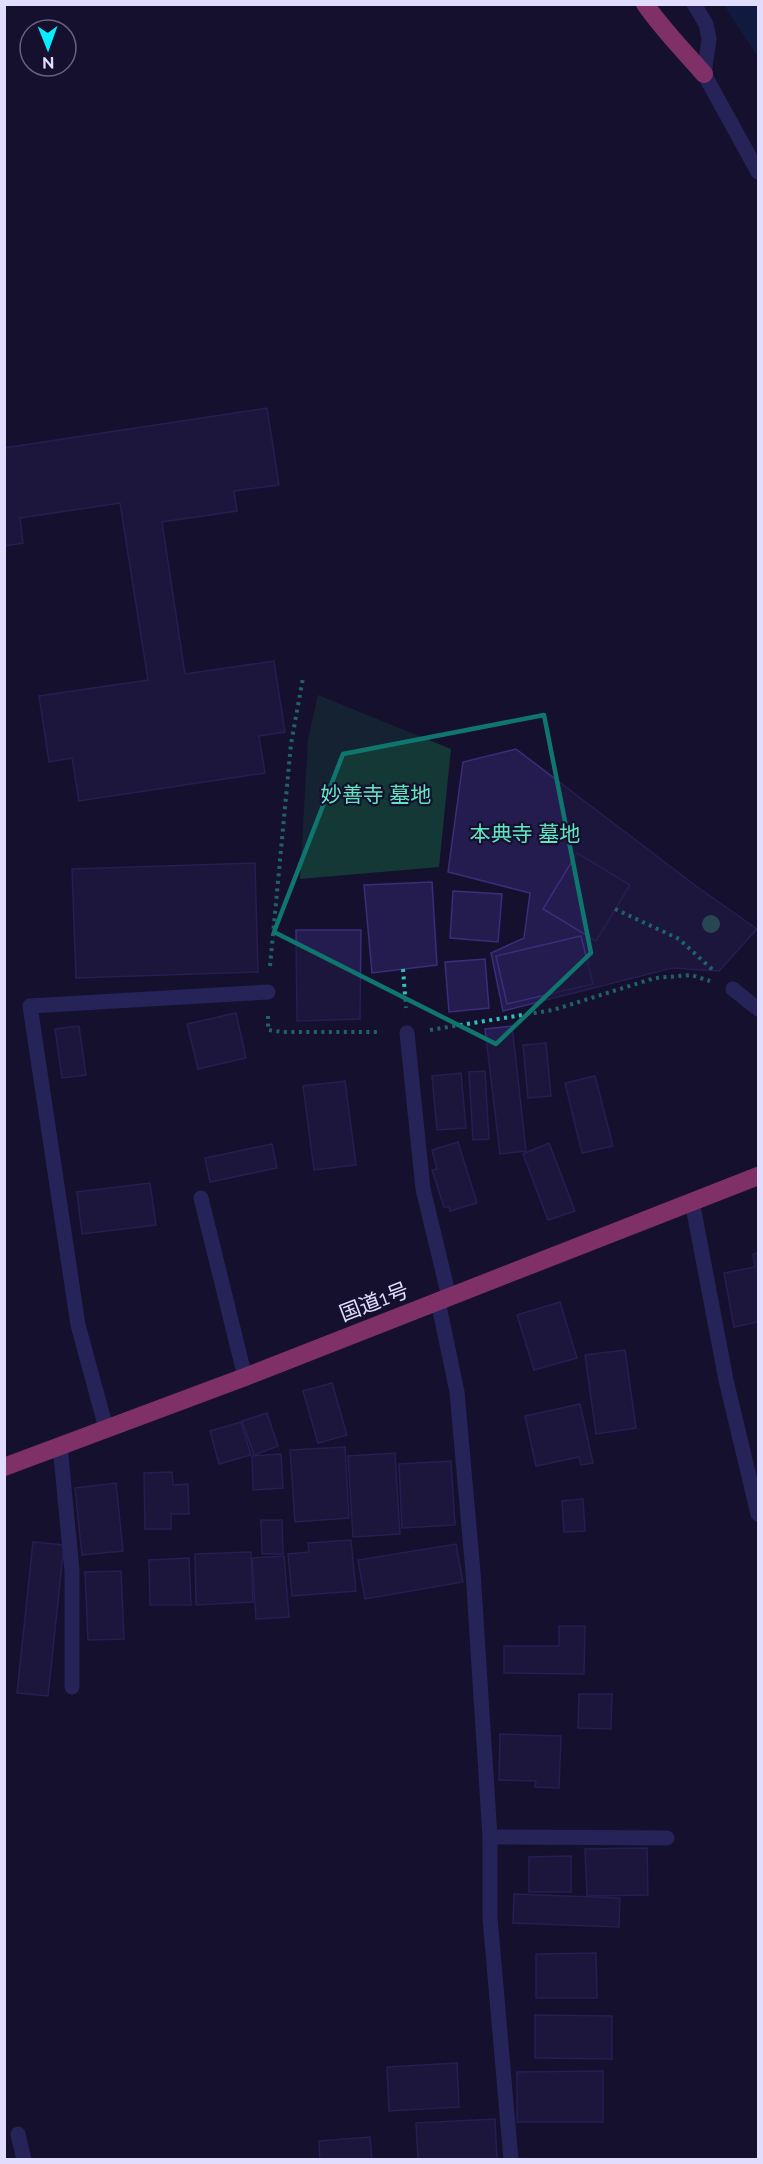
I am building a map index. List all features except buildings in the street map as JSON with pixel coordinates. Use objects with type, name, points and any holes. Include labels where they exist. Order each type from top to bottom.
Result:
[{"type":"highway","points":[[645,4],[659,25],[704,74]]},
{"type":"highway","name":"国道1号","points":[[4,1467],[245,1377],[759,1176]]},
{"type":"street","points":[[694,4],[706,24],[709,39],[704,74],[759,172]]},
{"type":"street","points":[[733,989],[759,1009]]},
{"type":"street","points":[[106,1428],[78,1325],[30,1006],[268,992]]},
{"type":"street","points":[[407,1033],[423,1189],[457,1392],[473,1572],[490,1837],[490,1918],[511,2160]]},
{"type":"street","points":[[201,1198],[245,1377]]},
{"type":"street","points":[[692,1202],[726,1380],[759,1514]]},
{"type":"street","points":[[60,1445],[72,1571],[72,1687]]},
{"type":"street","points":[[490,1837],[667,1838]]},
{"type":"street","points":[[18,2134],[24,2160]]},
{"type":"path","points":[[303,678],[291,744],[268,992],[268,1030],[407,1033],[553,1010],[655,978],[692,975],[733,989]]},
{"type":"path","points":[[615,909],[679,939],[733,989]]},
{"type":"path","points":[[403,969],[407,1033]]},
{"type":"highlighted area","points":[[544,715],[591,953],[496,1044],[274,932],[343,754]]},
{"type":"green space","name":"妙善寺 墓地","points":[[318,695],[451,749],[439,867],[300,879],[308,739]]},
{"type":"water","points":[[724,5],[758,5],[758,57]]},
{"type":"park label","name":"本典寺 墓地","points":[[525,834]]}]
